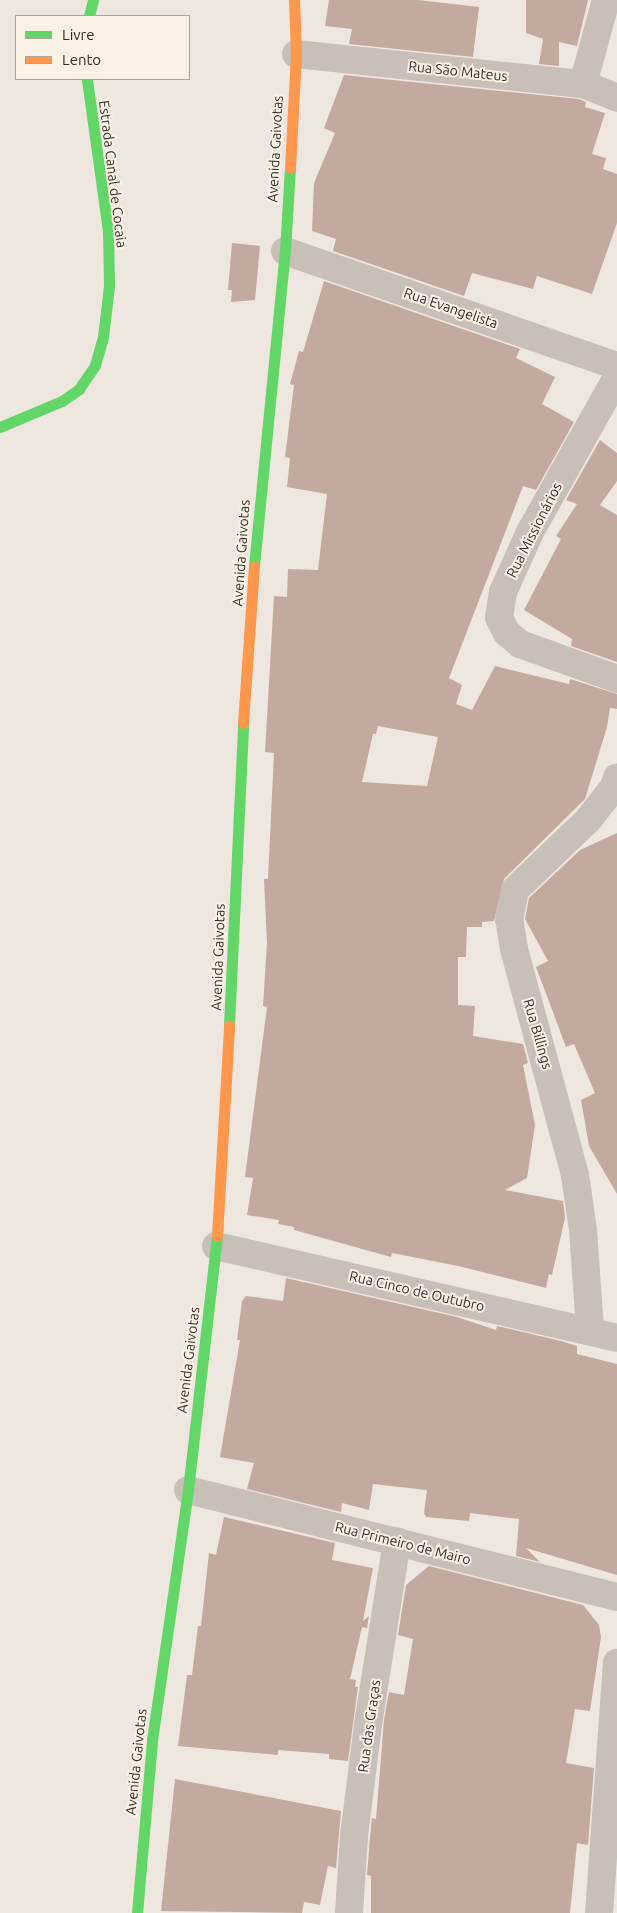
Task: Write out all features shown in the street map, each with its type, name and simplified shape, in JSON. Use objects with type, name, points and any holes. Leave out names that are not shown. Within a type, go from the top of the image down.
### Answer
[{"type":"street","points":[[88,15],[93,0]]},
{"type":"street","name":"Avenida Gaivotas","points":[[137,1913],[152,1740],[188,1490],[216,1246],[227,1088],[240,758],[259,501],[285,251],[296,54],[294,0]]},
{"type":"street","points":[[584,84],[606,0]]},
{"type":"street","name":"Rua São Mateus","points":[[296,54],[584,84],[617,98]]},
{"type":"street","name":"Estrada Canal de Cocaia","points":[[0,427],[62,401],[79,390],[95,364],[103,337],[109,286],[108,230],[87,80]]},
{"type":"street","name":"Rua Evangelista","points":[[285,251],[617,366]]},
{"type":"street","name":"Rua Missionários","points":[[617,377],[530,532],[503,592],[499,618],[507,633],[520,644],[617,679]]},
{"type":"street","name":"Rua Billings","points":[[590,1330],[584,1230],[576,1175],[514,949],[509,919],[515,890],[588,820],[616,785]]},
{"type":"street","name":"Rua Cinco de Outubro","points":[[216,1246],[590,1330],[617,1338]]},
{"type":"street","name":"Rua Primeiro de Mairo","points":[[188,1490],[617,1597]]},
{"type":"street","name":"Rua das Graças","points":[[349,1913],[354,1836],[369,1718],[398,1541]]},
{"type":"street","points":[[599,1913],[617,1663]]},
{"type":"building","points":[[329,0],[418,0],[479,7],[473,57],[349,44],[352,29],[325,26]]},
{"type":"building","points":[[526,0],[588,0],[577,46],[559,42],[559,66],[539,64],[543,39],[526,33]]},
{"type":"building","points":[[344,75],[579,99],[586,102],[585,107],[605,113],[592,154],[606,158],[603,169],[617,174],[617,223],[592,294],[537,276],[533,289],[472,273],[464,296],[333,251],[336,239],[312,231],[314,183],[335,133],[324,128]]},
{"type":"building","points":[[232,243],[260,246],[255,300],[231,302],[232,290],[228,290]]},
{"type":"building","points":[[324,281],[520,349],[516,358],[555,377],[542,404],[574,422],[536,490],[523,486],[449,678],[462,685],[456,704],[472,710],[495,666],[569,684],[570,679],[617,694],[617,709],[610,708],[607,727],[585,799],[504,879],[494,921],[482,922],[482,927],[467,927],[466,957],[458,957],[458,1005],[475,1006],[473,1036],[523,1044],[528,1063],[523,1065],[535,1125],[527,1178],[505,1190],[563,1201],[565,1218],[552,1275],[549,1274],[546,1288],[458,1266],[392,1253],[391,1257],[294,1230],[294,1227],[278,1224],[279,1220],[247,1215],[253,1178],[245,1177],[267,1007],[263,1006],[267,943],[264,879],[268,879],[274,753],[265,752],[274,596],[287,597],[288,569],[318,570],[327,494],[287,487],[290,458],[285,457],[294,385],[290,384],[299,351],[303,352]],"holes":[[[378,726],[438,737],[427,786],[362,782],[373,734],[376,734]]]},
{"type":"building","points":[[600,440],[617,453],[617,481],[600,505],[617,515],[617,662],[571,646],[572,639],[524,610],[561,539],[556,536],[577,504],[566,500]]},
{"type":"building","points":[[617,833],[617,1194],[589,1146],[581,1100],[595,1093],[574,1044],[566,1047],[536,967],[548,961],[525,919],[529,898],[580,850]]},
{"type":"building","points":[[286,1278],[457,1317],[496,1330],[497,1326],[561,1341],[577,1346],[577,1354],[617,1364],[617,1575],[526,1548],[540,1562],[516,1556],[519,1519],[470,1513],[469,1521],[426,1517],[424,1513],[427,1490],[373,1484],[369,1510],[342,1503],[341,1512],[247,1489],[254,1463],[220,1457],[240,1340],[237,1340],[242,1301],[246,1296],[283,1301]]},
{"type":"building","points":[[224,1517],[335,1543],[332,1560],[373,1568],[363,1621],[369,1616],[367,1628],[362,1627],[350,1679],[356,1680],[355,1687],[358,1687],[348,1761],[329,1759],[329,1754],[278,1750],[278,1755],[178,1746],[187,1675],[192,1675],[198,1626],[201,1626],[209,1553],[216,1555]]},
{"type":"building","points":[[429,1566],[583,1605],[599,1625],[601,1637],[590,1711],[575,1709],[566,1763],[594,1768],[588,1845],[577,1843],[570,1913],[371,1913],[371,1876],[367,1875],[372,1818],[376,1819],[384,1720],[389,1692],[404,1695],[413,1639],[398,1635],[406,1585]]},
{"type":"building","points":[[175,1779],[341,1811],[336,1868],[328,1866],[320,1905],[304,1902],[302,1913],[161,1911]]},
{"type":"traffic: fast","points":[[89,15],[93,0]]},
{"type":"traffic: fast","points":[[0,427],[62,401],[79,389],[95,365],[103,337],[109,286],[108,231],[87,80]]},
{"type":"traffic: fast","points":[[254,566],[285,251],[290,168]]},
{"type":"traffic: fast","points":[[229,1025],[243,723]]},
{"type":"traffic: fast","points":[[137,1913],[152,1740],[188,1490],[217,1236]]},
{"type":"traffic: slow","points":[[290,168],[296,54],[294,0]]},
{"type":"traffic: slow","points":[[243,723],[254,566]]},
{"type":"traffic: slow","points":[[217,1236],[229,1025]]}]
